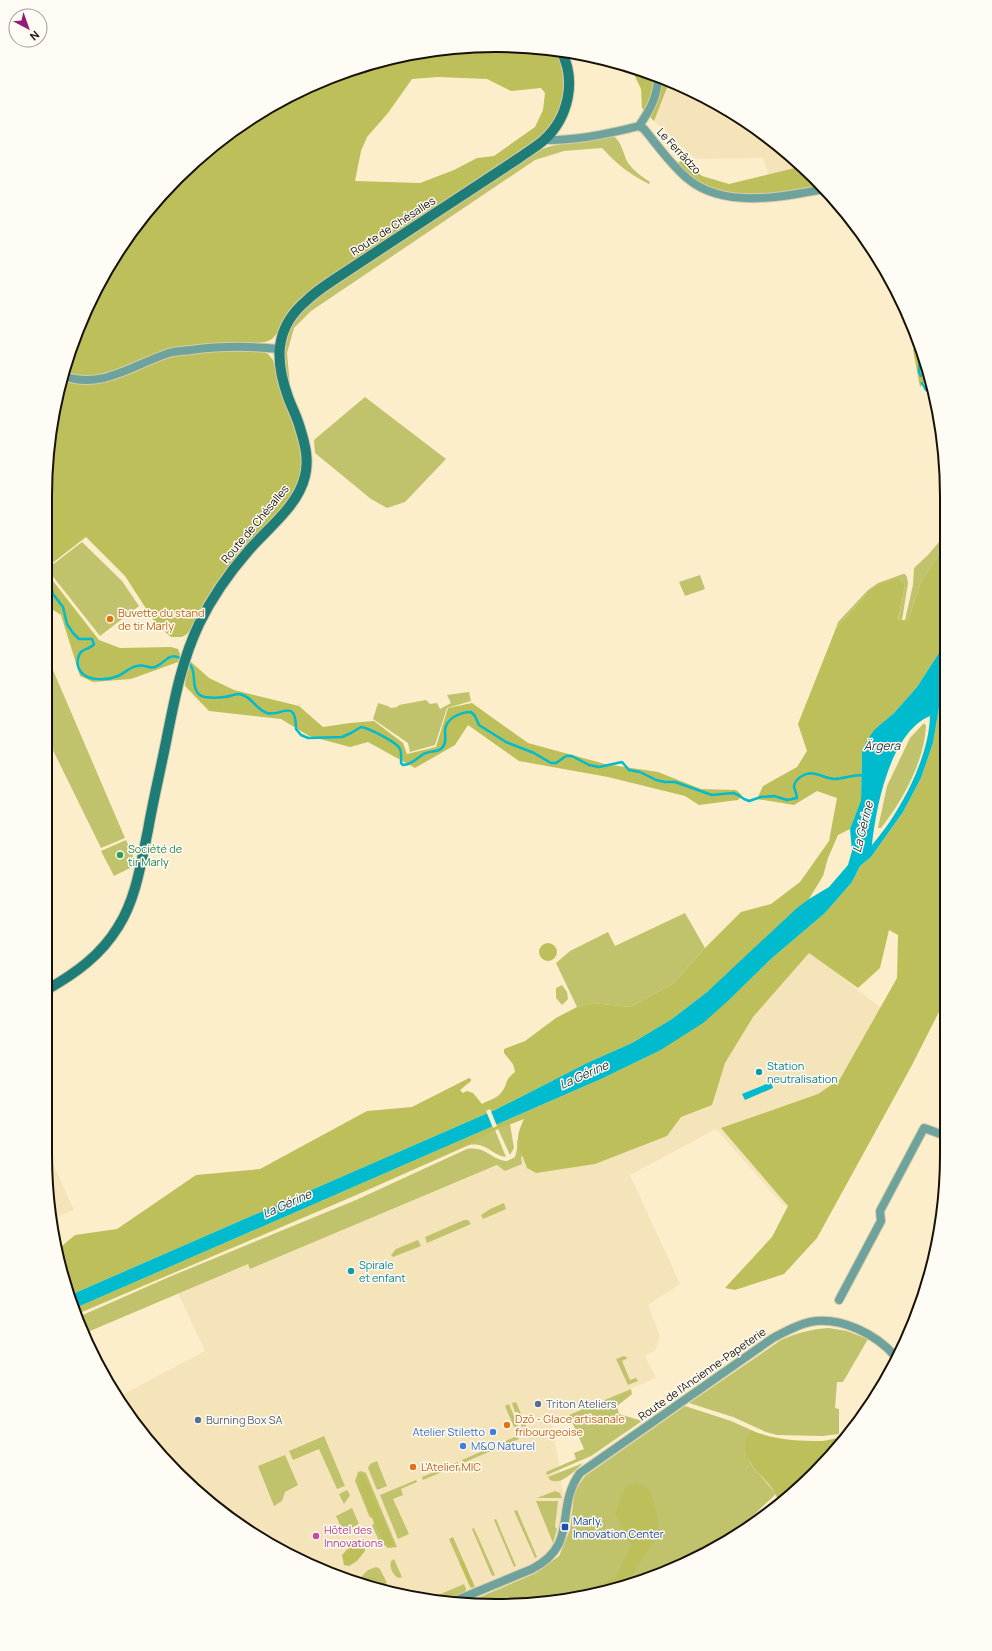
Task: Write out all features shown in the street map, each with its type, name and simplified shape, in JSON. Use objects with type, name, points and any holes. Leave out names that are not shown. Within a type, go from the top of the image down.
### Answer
[{"type":"street","name":"Route de Chésalles","points":[[52,986],[85,965],[101,949],[126,913],[132,897],[145,842],[181,671],[198,625],[213,598],[235,566],[289,506],[300,490],[305,476],[307,459],[306,445],[282,378],[278,358],[284,330],[294,313],[305,301],[332,281],[544,140],[558,123],[567,103],[570,85],[568,70],[563,58]]},
{"type":"street","points":[[544,140],[562,141],[616,132],[639,126],[648,114],[656,95],[657,83]]},
{"type":"street","name":"Le Ferrâdzo","points":[[639,126],[644,129],[688,179],[701,188],[717,194],[755,199],[779,197],[818,190]]},
{"type":"street","points":[[68,377],[89,381],[110,377],[170,353],[205,348],[248,346],[280,349]]},
{"type":"street","points":[[839,1300],[881,1221],[880,1211],[924,1128],[940,1134]]},
{"type":"street","name":"Route de l'Ancienne-Papeterie","points":[[463,1598],[532,1569],[543,1562],[556,1549],[561,1541],[570,1492],[573,1483],[580,1473],[772,1338],[793,1327],[811,1322],[829,1322],[848,1325],[872,1335],[893,1354]]},
{"type":"shaded area","points":[[467,53],[525,53],[559,57],[565,82],[564,98],[558,117],[540,138],[329,277],[303,296],[290,309],[278,332],[272,339],[264,342],[250,343],[251,350],[262,351],[268,354],[273,360],[283,397],[302,446],[301,475],[287,503],[187,634],[182,637],[171,637],[156,624],[125,576],[86,537],[52,563],[53,467],[56,438],[67,381],[86,326],[111,274],[144,226],[162,203],[182,182],[203,162],[226,144],[274,111],[326,86],[353,76],[381,67],[409,61]],"holes":[[[438,77],[487,79],[511,91],[541,88],[545,93],[543,110],[535,127],[494,156],[477,158],[454,170],[420,183],[355,181],[361,151],[367,137],[388,113],[412,79]]]},
{"type":"shaded area","points":[[634,74],[667,87],[654,121],[642,108],[641,89]]},
{"type":"shaded area","points":[[667,87],[718,111],[743,127],[795,168],[769,176],[763,158],[695,159],[654,121]]},
{"type":"shaded area","points":[[682,160],[702,176],[729,184],[795,168],[815,187],[757,196],[719,192],[690,178],[678,163]]},
{"type":"shaded area","points":[[914,348],[925,381],[920,387],[913,350]]},
{"type":"shaded area","points":[[940,553],[940,651],[917,687],[894,713],[875,729],[862,752],[861,800],[850,829],[838,835],[828,858],[823,876],[809,899],[707,992],[672,1019],[632,1043],[587,1063],[497,1109],[74,1293],[67,1270],[62,1246],[75,1235],[117,1229],[196,1175],[260,1169],[367,1111],[412,1107],[469,1078],[471,1081],[460,1090],[463,1093],[467,1091],[473,1093],[482,1104],[499,1095],[505,1087],[508,1079],[515,1072],[513,1064],[504,1053],[504,1049],[525,1041],[556,1018],[577,1007],[592,1003],[630,1007],[674,983],[705,948],[741,912],[771,904],[800,882],[829,841],[837,798],[817,791],[794,805],[757,799],[763,786],[797,767],[807,751],[798,724],[836,628],[864,597],[877,586],[898,578],[905,585],[898,620],[908,620],[921,582]]},
{"type":"shaded area","points":[[52,580],[99,640],[120,648],[171,647],[178,649],[180,654],[178,662],[131,679],[93,682],[80,676],[61,615],[52,609]]},
{"type":"shaded area","points":[[190,661],[209,678],[234,690],[299,706],[323,727],[374,721],[403,743],[407,754],[436,747],[448,708],[472,703],[528,743],[605,764],[658,772],[701,789],[736,790],[742,795],[738,800],[699,805],[685,796],[608,777],[519,761],[468,725],[455,745],[415,768],[368,742],[350,747],[309,736],[281,719],[209,711],[185,686]]},
{"type":"shaded area","points":[[940,702],[940,1010],[911,1067],[817,1238],[784,1274],[735,1290],[725,1288],[772,1237],[788,1206],[721,1128],[818,1094],[840,1079],[897,978],[898,935],[889,930],[880,968],[858,988],[809,953],[753,1017],[725,1063],[712,1105],[681,1117],[667,1136],[595,1164],[536,1173],[527,1168],[518,1144],[519,1133],[524,1119],[498,1129],[469,1145],[354,1196],[81,1312],[79,1306],[601,1079],[659,1051],[730,999],[772,958],[825,913],[852,882],[860,866],[871,857],[903,812],[921,778],[933,743]]},
{"type":"shaded area","points":[[548,943],[554,946],[557,952],[554,958],[548,961],[542,958],[539,952],[542,946]]},
{"type":"shaded area","points":[[809,951],[882,1009],[824,1131],[785,1207],[716,1129],[630,1175],[680,1284],[648,1305],[660,1336],[656,1350],[645,1356],[656,1378],[552,1423],[571,1541],[537,1575],[481,1598],[467,1598],[438,1595],[381,1584],[326,1565],[274,1540],[249,1524],[203,1489],[162,1448],[122,1395],[205,1351],[178,1293],[248,1264],[250,1269],[498,1165],[505,1171],[521,1164],[521,1157],[628,1109]]},
{"type":"shaded area","points":[[52,1162],[74,1210],[57,1217]]},
{"type":"shaded area","points":[[751,1430],[768,1436],[794,1440],[822,1441],[838,1438],[810,1469],[777,1498],[771,1486],[749,1461],[746,1454],[746,1439]]},
{"type":"shaded area","points":[[362,1474],[365,1477],[394,1544],[393,1546],[388,1546],[384,1542],[368,1509],[359,1482],[359,1476]]},
{"type":"shaded area","points":[[635,1482],[650,1489],[658,1519],[656,1537],[630,1578],[595,1587],[616,1577],[631,1545],[615,1513],[625,1488]]},
{"type":"shaded area","points":[[364,1539],[365,1551],[357,1561],[349,1566],[344,1565],[342,1555],[352,1544]]},
{"type":"shaded area","points":[[463,1561],[473,1583],[472,1586],[470,1585],[460,1563]]},
{"type":"shaded area","points":[[366,1577],[374,1577],[378,1581],[377,1583],[365,1579]]},
{"type":"green space","points":[[612,135],[620,144],[628,163],[638,174],[650,182],[649,184],[624,168],[602,148],[564,151],[535,160],[311,311],[294,328],[287,353],[289,386],[283,362],[284,350],[290,328],[306,306],[334,285],[536,151],[551,146]]},
{"type":"green space","points":[[365,397],[446,459],[405,502],[387,508],[371,499],[315,453],[314,440]]},
{"type":"green space","points":[[940,541],[940,553],[921,582],[908,620],[905,620],[913,585],[914,568]]},
{"type":"green space","points":[[82,542],[122,581],[139,606],[100,636],[52,575],[52,565]]},
{"type":"green space","points":[[903,574],[907,577],[908,583],[902,620],[898,621],[905,585],[864,597],[836,628],[838,622],[868,590],[878,583]]},
{"type":"green space","points":[[700,575],[705,589],[685,596],[679,582]]},
{"type":"green space","points":[[52,668],[125,838],[101,848],[52,748]]},
{"type":"green space","points":[[469,692],[471,701],[447,708],[435,745],[410,752],[408,743],[373,719],[378,703],[391,708],[426,700],[430,704],[437,703],[440,709],[451,703],[447,695]]},
{"type":"green space","points":[[924,723],[926,726],[924,740],[917,767],[897,805],[881,828],[878,828],[887,786],[910,738]]},
{"type":"green space","points":[[126,840],[135,860],[130,868],[114,876],[101,851]]},
{"type":"green space","points":[[685,913],[705,948],[674,983],[630,1007],[592,1003],[577,1007],[556,963],[570,951],[608,932],[615,946]]},
{"type":"green space","points":[[562,985],[567,992],[568,999],[562,1005],[556,998],[556,988]]},
{"type":"green space","points":[[510,1124],[514,1148],[510,1155],[498,1129]]},
{"type":"green space","points":[[495,1130],[506,1157],[496,1154],[480,1145],[469,1145]]},
{"type":"green space","points":[[517,1139],[523,1156],[521,1157],[522,1164],[505,1171],[497,1165],[250,1269],[248,1264],[89,1331],[86,1325],[82,1315],[169,1277],[356,1200],[467,1149],[479,1149],[496,1158],[507,1161],[515,1157]]},
{"type":"green space","points":[[504,1203],[506,1209],[483,1219],[481,1215]]},
{"type":"green space","points":[[464,1220],[468,1220],[471,1224],[427,1243],[425,1237]]},
{"type":"green space","points":[[418,1240],[421,1246],[393,1257],[391,1255],[396,1249]]},
{"type":"green space","points":[[829,1328],[847,1331],[868,1339],[843,1382],[837,1382],[835,1408],[839,1409],[839,1434],[823,1436],[777,1435],[766,1432],[733,1417],[689,1403],[781,1340],[816,1329]]},
{"type":"green space","points":[[624,1356],[628,1358],[622,1361],[630,1380],[636,1378],[638,1381],[628,1385],[616,1359]]},
{"type":"green space","points":[[631,1389],[632,1394],[617,1406],[619,1414],[642,1421],[591,1456],[547,1475],[546,1472],[576,1459],[574,1453],[584,1449],[569,1415]]},
{"type":"green space","points":[[516,1402],[527,1428],[523,1430],[521,1425],[523,1423],[518,1412],[515,1412],[512,1403]]},
{"type":"green space","points":[[509,1404],[518,1426],[514,1427],[505,1406]]},
{"type":"green space","points":[[685,1406],[731,1421],[751,1430],[745,1444],[750,1463],[776,1494],[748,1521],[718,1540],[666,1565],[639,1575],[611,1584],[554,1595],[525,1598],[477,1598],[536,1573],[559,1556],[570,1530],[574,1495],[585,1476]]},
{"type":"green space","points":[[324,1436],[345,1486],[337,1489],[319,1449],[293,1460],[289,1451]]},
{"type":"green space","points":[[517,1436],[519,1439],[463,1463],[462,1460]]},
{"type":"green space","points":[[285,1455],[298,1485],[285,1492],[282,1501],[274,1506],[258,1466]]},
{"type":"green space","points":[[377,1461],[387,1486],[377,1490],[368,1468],[370,1464]]},
{"type":"green space","points":[[458,1462],[461,1470],[459,1471],[456,1466],[423,1480],[422,1477]]},
{"type":"green space","points":[[583,1463],[564,1479],[559,1481],[550,1480],[548,1477]]},
{"type":"green space","points":[[361,1471],[366,1473],[397,1547],[388,1548],[379,1541],[372,1525],[374,1524],[372,1517],[370,1518],[355,1481],[358,1472]]},
{"type":"green space","points":[[416,1480],[417,1482],[401,1489],[403,1495],[393,1499],[409,1534],[398,1539],[380,1495]]},
{"type":"green space","points":[[347,1490],[350,1495],[344,1504],[339,1494]]},
{"type":"green space","points":[[555,1491],[560,1493],[562,1498],[537,1498]]},
{"type":"green space","points":[[536,1501],[558,1501],[555,1527],[557,1529],[553,1543]]},
{"type":"green space","points":[[352,1508],[359,1524],[343,1532],[336,1516]]},
{"type":"green space","points":[[517,1510],[537,1557],[535,1558],[514,1511]]},
{"type":"green space","points":[[496,1519],[516,1566],[514,1567],[494,1520]]},
{"type":"green space","points":[[474,1528],[495,1575],[492,1576],[472,1529]]},
{"type":"green space","points":[[453,1537],[475,1587],[470,1587],[449,1539]]},
{"type":"green space","points":[[394,1559],[402,1577],[397,1577],[392,1571],[391,1561]]},
{"type":"green space","points":[[376,1567],[380,1569],[387,1583],[384,1585],[361,1577],[368,1570]]},
{"type":"green space","points":[[464,1584],[466,1589],[465,1592],[453,1597],[438,1595]]},
{"type":"water","name":"Ärgera","points":[[940,651],[940,702],[933,743],[921,778],[903,812],[871,857],[860,866],[852,882],[825,913],[772,958],[703,1023],[659,1051],[601,1079],[79,1306],[74,1293],[497,1109],[587,1063],[632,1043],[672,1019],[707,992],[797,908],[829,887],[848,865],[852,851],[850,829],[861,800],[862,752],[867,740],[875,729],[894,713],[917,687]],"holes":[[[930,716],[924,750],[911,785],[902,802],[872,845],[877,811],[895,754],[905,738],[916,725]]]},
{"type":"water","points":[[771,1082],[773,1088],[745,1100],[742,1094]]},
{"type":"pier","points":[[490,1109],[497,1126],[493,1128],[486,1111]]},
{"type":"waterway","points":[[919,364],[919,372],[921,376]]},
{"type":"waterway","points":[[922,383],[927,391]]},
{"type":"waterway","points":[[52,590],[53,594],[63,607],[67,624],[73,633],[79,639],[92,639],[94,644],[81,652],[78,657],[78,666],[80,671],[89,678],[113,678],[134,667],[155,667],[167,658],[173,656],[182,659]]},
{"type":"waterway","points":[[187,662],[193,670],[196,691],[200,695],[214,698],[239,694],[247,697],[259,709],[267,713],[272,714],[287,710],[291,711],[295,719],[296,729],[301,735],[308,738],[342,737],[361,727],[365,728],[383,736],[398,746],[401,752],[401,763],[403,765],[411,763],[427,752],[440,750],[444,746],[445,730],[448,722],[455,716],[471,712],[475,716],[479,725],[506,742],[534,753],[551,763],[556,763],[566,756],[572,756],[589,765],[599,767],[622,762],[629,770],[640,772],[656,780],[675,782],[712,795],[733,793],[749,801],[761,797],[774,796],[787,800],[797,798],[794,785],[799,778],[806,774],[810,773],[834,779],[857,775],[865,776]]},
{"type":"place","name":"Buvette du stand de tir Marly","points":[[110,619]]},
{"type":"place","name":"Société de tir Marly","points":[[120,855]]},
{"type":"place","name":"Station neutralisation","points":[[759,1072]]},
{"type":"place","name":"Spirale et enfant","points":[[351,1271]]},
{"type":"place","name":"Triton Ateliers","points":[[538,1404]]},
{"type":"place","name":"Burning Box SA","points":[[198,1420]]},
{"type":"place","name":"Dzô - Glace artisanale fribourgeoise","points":[[507,1425]]},
{"type":"place","name":"Atelier Stiletto","points":[[493,1432]]},
{"type":"place","name":"M&O Naturel","points":[[463,1446]]},
{"type":"place","name":"L'Atelier MIC","points":[[413,1467]]},
{"type":"place","name":"Marly, Innovation Center","points":[[565,1527]]},
{"type":"place","name":"Hôtel des Innovations","points":[[316,1536]]},
{"type":"water label","name":"La Gérine","points":[[863,827]]},
{"type":"water label","name":"La Gérine","points":[[584,1075]]},
{"type":"water label","name":"La Gérine","points":[[287,1204]]}]
